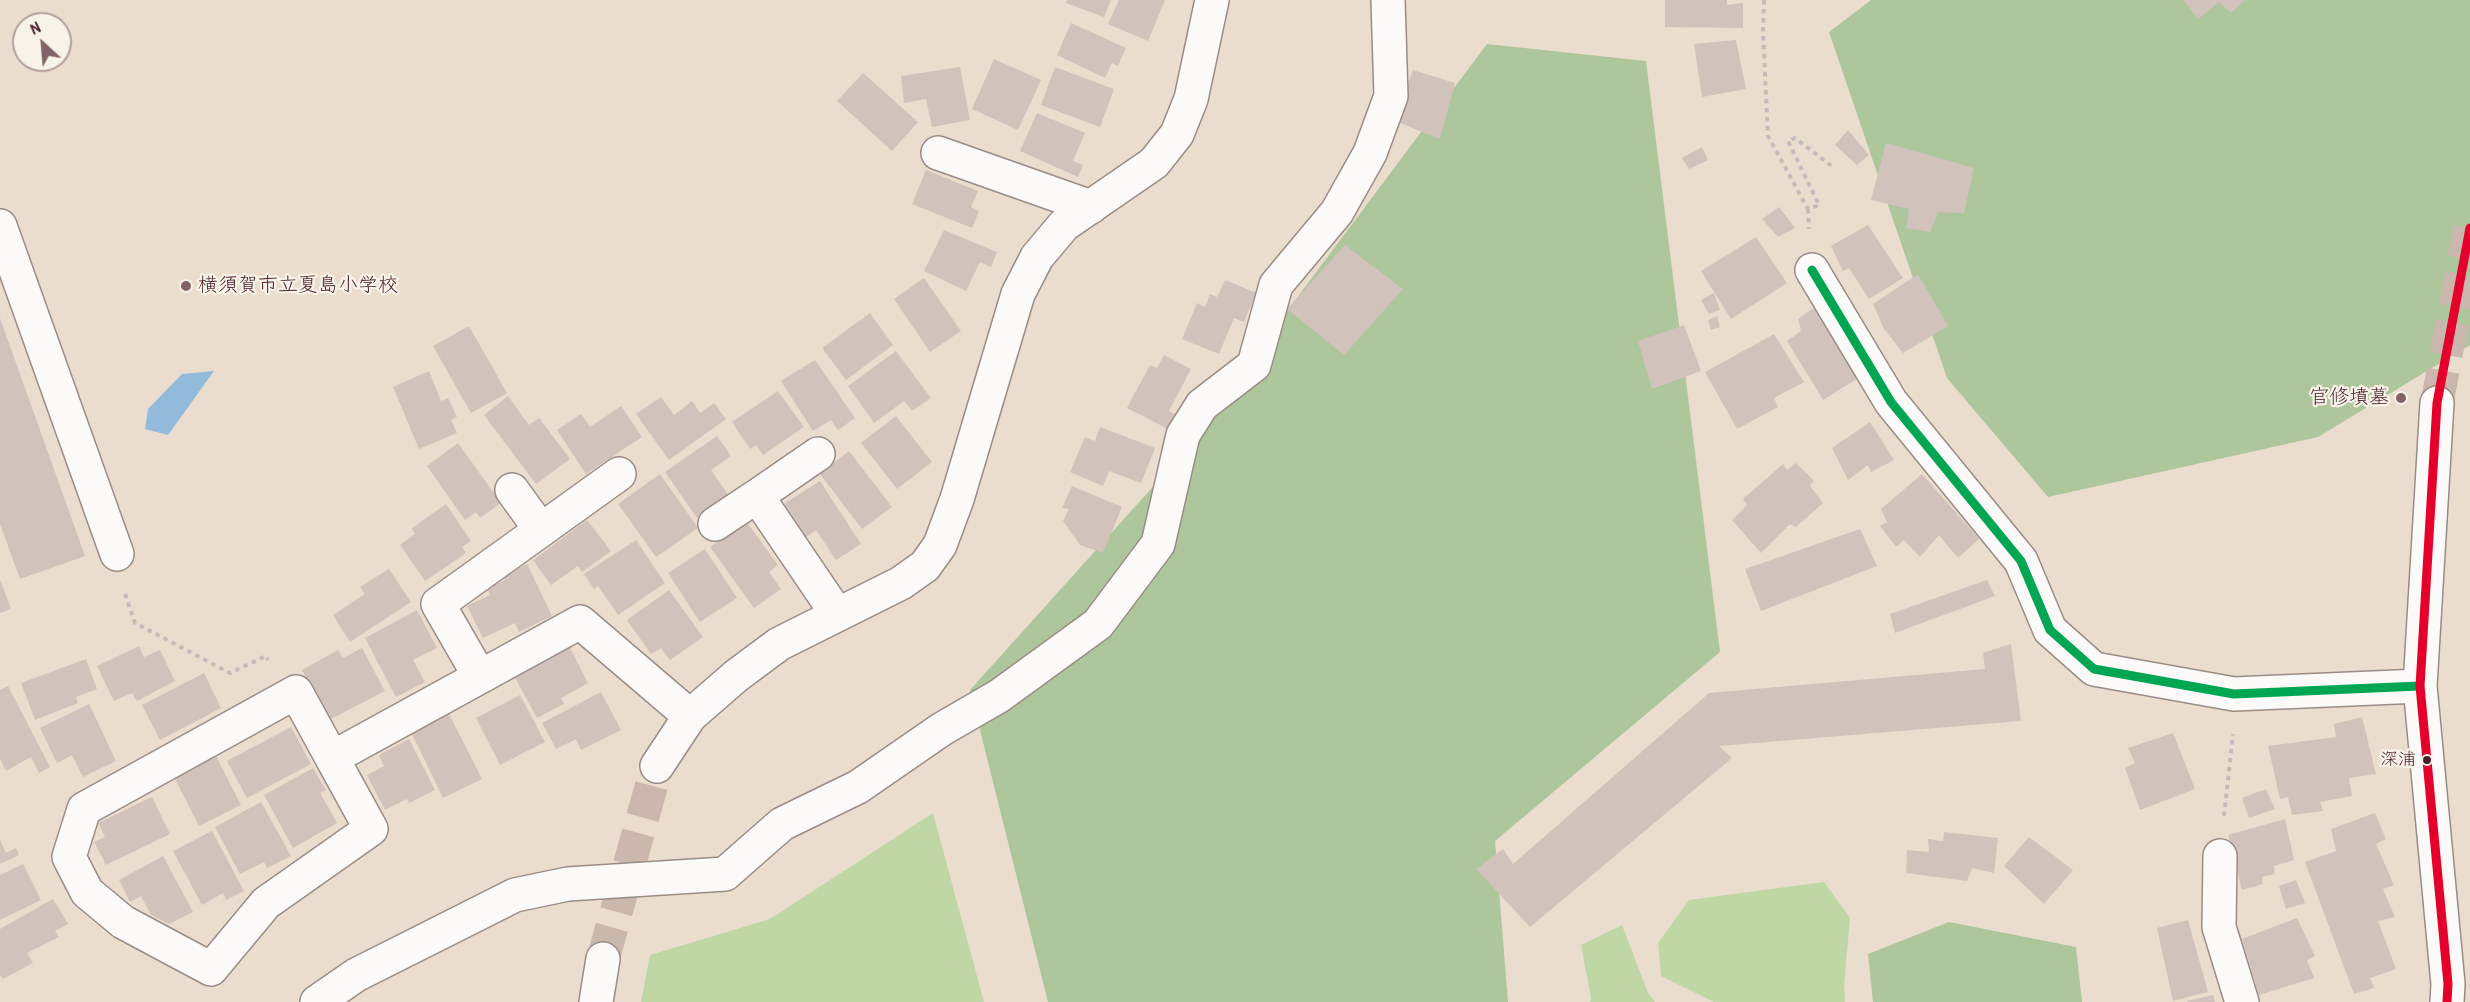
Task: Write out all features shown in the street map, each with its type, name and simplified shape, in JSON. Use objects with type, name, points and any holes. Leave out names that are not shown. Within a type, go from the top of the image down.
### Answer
[{"type":"street","points":[[657,766],[690,716],[736,676],[779,644],[901,584],[925,566],[940,545],[957,499],[1018,294],[1037,257],[1064,225],[1154,163],[1178,134],[1191,99],[1212,0]]},
{"type":"street","points":[[317,1002],[356,975],[515,895],[568,884],[725,874],[782,824],[858,787],[942,729],[999,696],[1098,624],[1158,544],[1183,435],[1202,405],[1254,365],[1276,285],[1337,212],[1370,153],[1391,96],[1388,0]]},
{"type":"street","points":[[938,153],[1091,207]]},
{"type":"street","points":[[0,226],[117,554]]},
{"type":"street","points":[[1812,270],[1891,402],[2021,561],[2050,630],[2094,669],[2234,694],[2420,686]]},
{"type":"street","points":[[2437,403],[2420,686],[2448,984],[2447,1002]]},
{"type":"street","points":[[715,524],[818,454]]},
{"type":"street","points":[[480,677],[438,604],[620,474]]},
{"type":"street","points":[[512,490],[541,530]]},
{"type":"street","points":[[757,496],[837,614]]},
{"type":"street","points":[[332,758],[580,622],[690,716]]},
{"type":"street","points":[[296,692],[332,758],[370,829],[266,903],[211,969],[123,922],[87,891],[69,857],[84,809],[296,692]]},
{"type":"street","points":[[2220,856],[2219,927],[2242,1002]]},
{"type":"street","points":[[596,1002],[603,959]]},
{"type":"path","points":[[1764,0],[1763,31],[1768,136],[1808,209],[1819,205],[1788,141],[1795,138],[1833,167]]},
{"type":"path","points":[[117,554],[114,565],[135,623],[230,673],[266,656],[288,697]]},
{"type":"path","points":[[2220,856],[2232,755],[2234,694]]},
{"type":"green space","points":[[1871,0],[2470,0],[2470,345],[2318,437],[2048,497],[1947,378],[1829,32]]},
{"type":"green space","points":[[1487,44],[1646,61],[1720,652],[1495,841],[1508,1002],[1048,1002],[970,690],[1168,470]]},
{"type":"green space","points":[[933,813],[984,1002],[641,1002],[650,955],[770,919]]},
{"type":"green space","points":[[1824,882],[1850,918],[1844,986],[1845,1002],[1714,1002],[1661,976],[1658,943],[1689,900]]},
{"type":"green space","points":[[1949,922],[2076,947],[2082,1002],[1873,1002],[1868,954]]},
{"type":"green space","points":[[1622,925],[1648,993],[1655,1002],[1590,1002],[1581,945]]},
{"type":"water","points":[[214,371],[168,435],[145,429],[148,409],[182,374]]},
{"type":"building","points":[[1067,0],[1111,0],[1104,17],[1066,3]]},
{"type":"building","points":[[1119,0],[1165,0],[1148,41],[1108,24]]},
{"type":"building","points":[[1665,0],[1727,0],[1727,5],[1743,3],[1743,28],[1665,27]]},
{"type":"building","points":[[2183,0],[2245,0],[2231,13],[2219,2],[2198,19]]},
{"type":"building","points":[[1071,23],[1126,48],[1118,66],[1112,63],[1105,78],[1057,55]]},
{"type":"building","points":[[1736,40],[1746,89],[1702,97],[1694,44]]},
{"type":"building","points":[[994,59],[1041,80],[1018,130],[972,109]]},
{"type":"building","points":[[960,67],[970,120],[932,127],[926,99],[904,103],[901,76]]},
{"type":"building","points":[[1055,67],[1114,89],[1100,127],[1041,105]]},
{"type":"building","points":[[1413,70],[1455,83],[1440,139],[1395,121]]},
{"type":"building","points":[[863,73],[918,122],[892,151],[837,101]]},
{"type":"building","points":[[1037,113],[1085,133],[1073,161],[1083,165],[1078,177],[1020,151]]},
{"type":"building","points":[[1848,130],[1869,155],[1857,165],[1835,145]]},
{"type":"building","points":[[1886,143],[1974,168],[1964,213],[1938,212],[1930,232],[1906,228],[1909,209],[1871,200]]},
{"type":"building","points":[[1702,147],[1708,160],[1689,169],[1682,158]]},
{"type":"building","points":[[926,170],[978,191],[971,207],[979,211],[972,228],[912,204]]},
{"type":"building","points":[[1779,207],[1795,228],[1778,237],[1762,219]]},
{"type":"building","points":[[1868,225],[1903,278],[1869,299],[1849,268],[1843,271],[1831,246]]},
{"type":"building","points":[[944,230],[997,252],[991,267],[980,262],[966,291],[924,271]]},
{"type":"building","points":[[1756,237],[1787,283],[1731,319],[1701,271]]},
{"type":"building","points":[[1345,245],[1403,289],[1344,355],[1287,309]]},
{"type":"building","points":[[1918,274],[1948,326],[1903,353],[1884,329],[1873,304]]},
{"type":"building","points":[[924,278],[961,331],[930,352],[894,299]]},
{"type":"building","points":[[1225,280],[1256,293],[1244,322],[1234,318],[1219,354],[1182,339],[1197,303],[1205,307],[1210,294],[1217,297]]},
{"type":"building","points":[[1714,293],[1720,310],[1709,314],[1701,300]]},
{"type":"building","points":[[1817,306],[1858,378],[1823,400],[1787,341],[1801,331],[1798,319]]},
{"type":"building","points":[[870,313],[893,345],[846,380],[822,348]]},
{"type":"building","points":[[1717,316],[1720,327],[1711,330],[1708,320]]},
{"type":"building","points":[[0,318],[85,556],[20,579],[0,524]]},
{"type":"building","points":[[1684,325],[1701,371],[1652,389],[1638,341]]},
{"type":"building","points":[[469,326],[507,393],[471,413],[433,346]]},
{"type":"building","points":[[1774,334],[1804,382],[1774,398],[1778,407],[1737,429],[1705,372]]},
{"type":"building","points":[[896,351],[931,398],[912,411],[904,401],[874,423],[848,386]]},
{"type":"building","points":[[1164,355],[1191,369],[1169,411],[1177,415],[1170,430],[1127,408],[1150,365],[1157,368]]},
{"type":"building","points":[[815,360],[855,418],[838,430],[831,420],[813,431],[781,381]]},
{"type":"building","points":[[429,371],[441,401],[448,398],[457,417],[451,420],[457,433],[419,449],[393,387]]},
{"type":"building","points":[[778,391],[804,427],[763,455],[756,445],[750,449],[732,422]]},
{"type":"building","points":[[508,396],[529,425],[539,418],[570,459],[536,484],[484,415]]},
{"type":"building","points":[[661,397],[674,415],[692,401],[700,413],[714,403],[726,419],[669,460],[636,414]]},
{"type":"building","points":[[621,406],[642,437],[586,474],[557,430],[581,414],[590,427]]},
{"type":"building","points":[[896,416],[932,462],[897,489],[861,443]]},
{"type":"building","points":[[1870,422],[1894,460],[1871,472],[1868,465],[1848,480],[1832,448]]},
{"type":"building","points":[[1100,427],[1155,448],[1141,483],[1109,471],[1103,486],[1070,472],[1085,437],[1095,441]]},
{"type":"building","points":[[717,436],[731,456],[711,470],[729,496],[697,518],[665,472]]},
{"type":"building","points":[[458,443],[501,503],[480,518],[476,512],[465,520],[427,466]]},
{"type":"building","points":[[849,451],[892,507],[862,529],[820,474]]},
{"type":"building","points":[[1796,463],[1814,481],[1810,486],[1823,503],[1796,527],[1790,524],[1761,553],[1732,520],[1747,505],[1743,499],[1783,464],[1787,470]]},
{"type":"building","points":[[660,474],[698,528],[656,557],[618,504]]},
{"type":"building","points":[[1922,474],[1979,539],[1958,558],[1939,535],[1920,557],[1904,540],[1896,547],[1880,526],[1887,522],[1881,509]]},
{"type":"building","points":[[820,481],[861,544],[836,560],[816,530],[806,537],[784,504]]},
{"type":"building","points":[[1072,486],[1122,507],[1103,553],[1080,545],[1063,521],[1069,509],[1062,508]]},
{"type":"building","points":[[446,504],[471,541],[462,547],[466,553],[425,581],[400,545],[415,534],[412,528]]},
{"type":"building","points":[[587,520],[611,551],[582,572],[578,566],[551,585],[533,560]]},
{"type":"building","points":[[746,521],[778,565],[769,572],[781,589],[754,608],[710,547]]},
{"type":"building","points":[[1860,529],[1877,566],[1761,611],[1745,569]]},
{"type":"building","points":[[636,540],[665,583],[618,615],[598,586],[594,589],[584,574]]},
{"type":"building","points":[[705,549],[737,598],[700,622],[668,573]]},
{"type":"building","points":[[527,564],[552,616],[519,632],[515,623],[483,638],[467,606],[490,595],[487,588],[505,580],[503,576]]},
{"type":"building","points":[[389,569],[411,602],[350,642],[333,615],[365,594],[360,587]]},
{"type":"building","points":[[0,579],[11,609],[0,613]]},
{"type":"building","points":[[1987,580],[1995,596],[1895,633],[1890,614]]},
{"type":"building","points":[[669,590],[703,637],[670,660],[661,648],[651,654],[627,620]]},
{"type":"building","points":[[417,610],[437,648],[413,660],[425,682],[396,697],[365,638]]},
{"type":"building","points":[[2011,644],[2021,721],[1719,746],[1732,758],[1530,927],[1476,869],[1503,849],[1513,864],[1709,693],[1985,669],[1983,653]]},
{"type":"building","points":[[139,646],[144,657],[160,650],[175,681],[137,701],[132,693],[114,701],[97,666]]},
{"type":"building","points":[[569,646],[588,683],[561,698],[564,704],[537,718],[514,676]]},
{"type":"building","points":[[362,648],[385,691],[329,720],[302,670],[338,650],[343,658]]},
{"type":"building","points":[[86,659],[97,689],[76,697],[78,703],[35,720],[21,683]]},
{"type":"building","points":[[204,673],[221,708],[160,740],[142,705]]},
{"type":"building","points":[[8,686],[50,767],[39,773],[31,757],[6,771],[0,759],[0,690]]},
{"type":"building","points":[[601,692],[621,730],[581,750],[576,739],[556,749],[542,723]]},
{"type":"building","points":[[520,695],[545,742],[500,765],[476,718]]},
{"type":"building","points":[[89,704],[116,761],[83,777],[72,755],[57,763],[40,728]]},
{"type":"building","points":[[449,714],[482,779],[443,798],[411,732]]},
{"type":"building","points":[[2362,717],[2376,774],[2349,778],[2352,796],[2320,802],[2323,811],[2292,815],[2288,797],[2280,799],[2268,746],[2336,737],[2334,724]]},
{"type":"building","points":[[291,727],[311,764],[247,798],[227,761]]},
{"type":"building","points":[[2173,733],[2195,789],[2140,810],[2125,768],[2135,763],[2128,748]]},
{"type":"building","points":[[409,739],[435,790],[409,803],[407,799],[385,810],[367,775],[384,766],[379,755]]},
{"type":"building","points":[[216,756],[241,805],[199,826],[174,777]]},
{"type":"building","points":[[313,768],[326,790],[320,793],[337,823],[293,848],[264,795]]},
{"type":"building","points":[[2266,789],[2275,809],[2249,818],[2242,798]]},
{"type":"building","points":[[152,797],[170,834],[106,865],[94,842],[105,837],[98,823]]},
{"type":"building","points":[[261,802],[291,856],[267,868],[264,862],[240,874],[215,827]]},
{"type":"building","points":[[2375,813],[2386,839],[2376,844],[2394,885],[2383,889],[2395,917],[2378,921],[2396,969],[2370,978],[2374,988],[2354,994],[2305,862],[2336,851],[2331,829]]},
{"type":"building","points":[[2285,819],[2294,860],[2274,866],[2275,874],[2262,877],[2263,884],[2242,890],[2228,835]]},
{"type":"building","points":[[212,831],[244,891],[226,900],[223,893],[202,905],[173,851]]},
{"type":"building","points":[[1944,832],[1998,838],[1994,873],[1972,868],[1967,881],[1906,873],[1907,850],[1929,852],[1928,839],[1943,841]]},
{"type":"building","points":[[2029,837],[2073,870],[2044,904],[2004,866]]},
{"type":"building","points":[[0,840],[6,853],[16,848],[19,855],[0,864]]},
{"type":"building","points":[[163,856],[193,912],[169,924],[151,915],[141,896],[130,902],[119,880]]},
{"type":"building","points":[[23,864],[41,900],[0,920],[0,875]]},
{"type":"building","points":[[2296,880],[2305,903],[2286,909],[2279,886]]},
{"type":"building","points":[[53,899],[68,924],[55,931],[59,937],[27,953],[33,963],[3,979],[0,975],[0,929]]},
{"type":"building","points":[[2297,918],[2315,956],[2307,960],[2314,978],[2259,995],[2242,939]]},
{"type":"building","points":[[2188,920],[2208,992],[2173,1001],[2157,928]]},
{"type":"building","points":[[2213,995],[2215,1002],[2187,1002],[2187,1001]]},
{"type":"tunnel","points":[[2437,403],[2470,228]]},
{"type":"tunnel","points":[[603,959],[657,766]]},
{"type":"transit line","points":[[2447,1002],[2448,984],[2420,686],[2437,403],[2470,228]]},
{"type":"transit line","points":[[1812,270],[1891,402],[2021,561],[2050,630],[2094,669],[2234,694],[2420,686]]},
{"type":"place","name":"横須賀市立夏島小学校","points":[[186,286]]},
{"type":"place","name":"官修墳墓","points":[[2401,398]]},
{"type":"place","name":"深浦","points":[[2427,760]]}]
